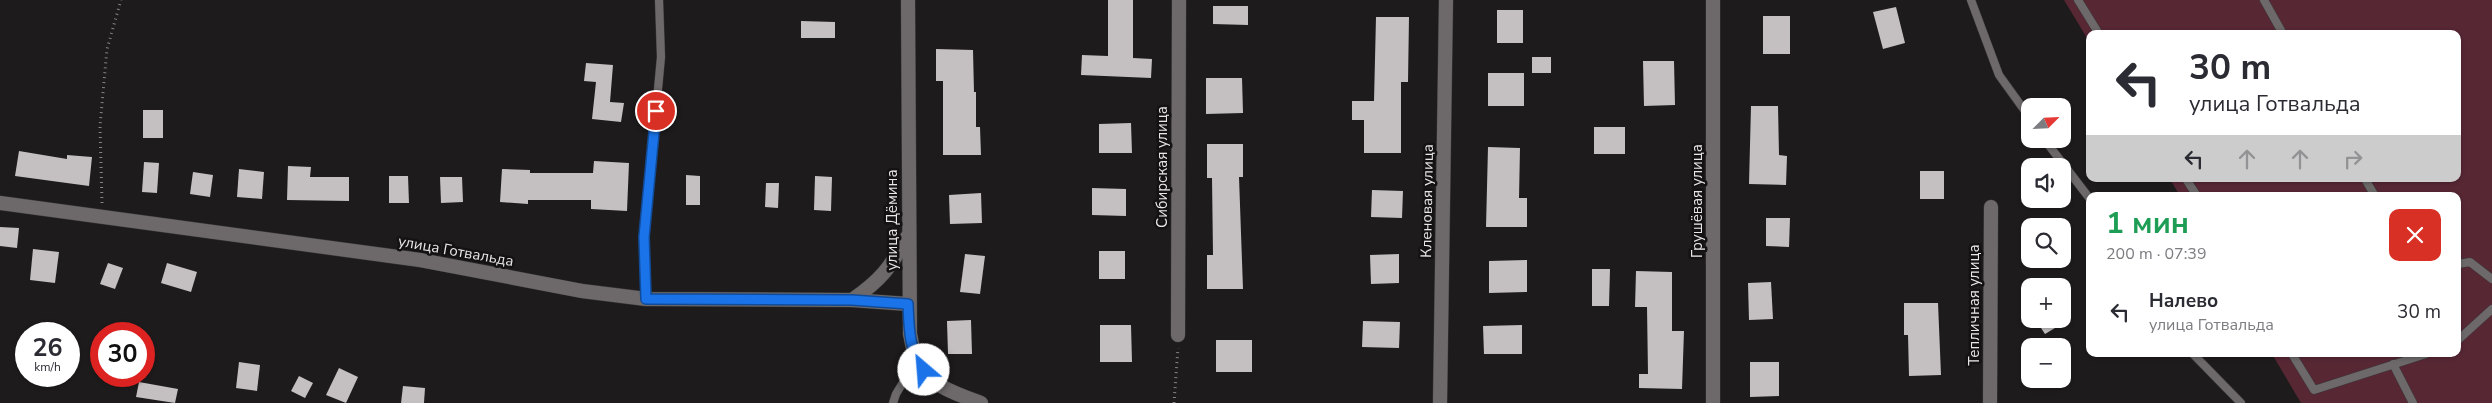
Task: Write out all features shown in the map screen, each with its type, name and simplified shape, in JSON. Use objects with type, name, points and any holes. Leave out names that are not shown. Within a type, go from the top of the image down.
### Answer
[{"type":"street","name":"улица Дёмина","points":[[908,0],[908,304],[910,334],[916,361],[932,380],[950,392],[981,403]]},
{"type":"street","name":"Сибирская улица","points":[[1178,334],[1179,0]]},
{"type":"street","name":"Кленовая улица","points":[[1440,403],[1446,0]]},
{"type":"street","name":"Грушёвая улица","points":[[1713,0],[1713,403]]},
{"type":"street","name":"улица Готвальда","points":[[0,203],[420,260],[582,292],[646,299],[852,300],[908,304]]},
{"type":"street","name":"Тепличная улица","points":[[1990,403],[1991,207]]},
{"type":"street","points":[[852,300],[874,284],[891,266],[908,234]]},
{"type":"lane","points":[[646,299],[644,237],[661,56],[659,0]]},
{"type":"lane","points":[[1971,0],[2000,75],[2021,105]]},
{"type":"lane","points":[[2078,0],[2097,30]]},
{"type":"lane","points":[[2264,0],[2281,30]]},
{"type":"lane","points":[[2051,148],[2086,194]]},
{"type":"lane","points":[[2461,264],[2470,262],[2492,279]]},
{"type":"lane","points":[[2461,337],[2492,310]]},
{"type":"lane","points":[[2196,357],[2241,403]]},
{"type":"lane","points":[[2294,357],[2314,390],[2416,357]]},
{"type":"lane","points":[[893,403],[896,394],[916,361]]},
{"type":"lane","points":[[2393,364],[2413,403]]},
{"type":"path","points":[[105,218],[100,190],[100,126],[107,49],[121,0]]},
{"type":"path","points":[[1174,403],[1178,334]]},
{"type":"shaded area","points":[[2064,0],[2492,0],[2492,403],[2301,403],[2274,357],[2461,357],[2461,192],[2178,192],[2172,182],[2461,182],[2461,30],[2086,30],[2086,36]]},
{"type":"building","points":[[1108,0],[1133,0],[1133,58],[1152,59],[1151,78],[1081,75],[1082,55],[1108,56]]},
{"type":"building","points":[[1213,6],[1248,6],[1248,25],[1213,24]]},
{"type":"building","points":[[1896,7],[1905,43],[1883,49],[1873,12]]},
{"type":"building","points":[[1497,10],[1523,10],[1523,43],[1497,43]]},
{"type":"building","points":[[1763,16],[1790,16],[1790,54],[1763,54]]},
{"type":"building","points":[[1376,17],[1409,17],[1408,82],[1401,82],[1401,153],[1364,153],[1364,120],[1352,120],[1352,101],[1374,101]]},
{"type":"building","points":[[801,21],[835,22],[835,38],[801,38]]},
{"type":"building","points":[[936,49],[973,50],[976,127],[980,127],[981,155],[943,155],[943,81],[936,81]]},
{"type":"building","points":[[1532,57],[1551,57],[1551,73],[1532,73]]},
{"type":"building","points":[[1643,61],[1674,61],[1675,105],[1644,106]]},
{"type":"building","points":[[586,63],[613,65],[610,102],[624,103],[621,122],[592,119],[596,82],[584,81]]},
{"type":"building","points":[[1488,73],[1524,73],[1524,106],[1488,106]]},
{"type":"building","points":[[1206,78],[1242,78],[1243,113],[1206,114]]},
{"type":"building","points":[[1751,106],[1778,106],[1779,155],[1787,156],[1786,185],[1749,184]]},
{"type":"building","points":[[143,110],[163,110],[163,138],[143,138]]},
{"type":"building","points":[[1131,123],[1132,153],[1099,153],[1099,124]]},
{"type":"building","points":[[1594,127],[1625,127],[1625,154],[1594,154]]},
{"type":"building","points":[[1207,144],[1243,144],[1243,177],[1239,177],[1243,289],[1207,289],[1207,255],[1213,255],[1212,178],[1207,178]]},
{"type":"building","points":[[1488,147],[1520,148],[1519,198],[1527,198],[1527,227],[1486,227]]},
{"type":"building","points":[[19,151],[67,159],[67,155],[92,157],[89,186],[15,176]]},
{"type":"building","points":[[594,161],[629,163],[627,211],[591,209],[591,200],[528,200],[528,204],[500,202],[502,169],[530,170],[530,173],[593,173]]},
{"type":"building","points":[[144,162],[159,163],[157,193],[142,192]]},
{"type":"building","points":[[288,166],[311,167],[310,177],[349,177],[349,201],[287,200]]},
{"type":"building","points":[[239,169],[264,172],[262,199],[237,197]]},
{"type":"building","points":[[1920,171],[1944,171],[1944,199],[1920,199]]},
{"type":"building","points":[[193,172],[213,175],[210,197],[190,194]]},
{"type":"building","points":[[686,175],[700,176],[700,205],[686,205]]},
{"type":"building","points":[[389,176],[408,176],[409,203],[389,203]]},
{"type":"building","points":[[815,176],[832,177],[831,211],[814,210]]},
{"type":"building","points":[[440,177],[462,177],[463,202],[441,203]]},
{"type":"building","points":[[766,183],[779,183],[778,208],[765,207]]},
{"type":"building","points":[[1092,188],[1126,189],[1126,216],[1092,215]]},
{"type":"building","points":[[1372,190],[1403,191],[1402,218],[1371,217]]},
{"type":"building","points":[[981,193],[982,223],[950,224],[949,195]]},
{"type":"building","points":[[1766,218],[1790,218],[1789,247],[1766,246]]},
{"type":"building","points":[[0,227],[19,228],[17,248],[0,246]]},
{"type":"building","points":[[33,249],[59,252],[55,283],[30,280]]},
{"type":"building","points":[[1099,251],[1125,251],[1125,279],[1099,279]]},
{"type":"building","points":[[965,254],[985,256],[980,294],[960,292]]},
{"type":"building","points":[[1399,254],[1399,283],[1371,284],[1370,255]]},
{"type":"building","points":[[1527,260],[1527,292],[1489,293],[1489,261]]},
{"type":"building","points":[[108,263],[123,268],[115,289],[100,284]]},
{"type":"building","points":[[167,263],[197,272],[191,292],[161,283]]},
{"type":"building","points":[[1592,269],[1610,269],[1609,306],[1592,306]]},
{"type":"building","points":[[1636,271],[1672,272],[1672,331],[1684,331],[1682,389],[1639,388],[1639,374],[1648,374],[1647,307],[1635,307]]},
{"type":"building","points":[[1771,282],[1773,319],[1749,320],[1748,283]]},
{"type":"building","points":[[1904,303],[1938,303],[1941,375],[1909,376],[1908,335],[1904,335]]},
{"type":"building","points":[[971,320],[972,354],[948,354],[947,321]]},
{"type":"building","points":[[1363,321],[1400,322],[1399,348],[1362,347]]},
{"type":"building","points":[[1100,325],[1131,325],[1132,362],[1100,362]]},
{"type":"building","points":[[1522,325],[1522,354],[1484,354],[1483,326]]},
{"type":"building","points":[[2041,328],[2055,328],[2045,334]]},
{"type":"building","points":[[1216,340],[1252,340],[1252,372],[1216,372]]},
{"type":"building","points":[[239,362],[260,365],[257,391],[236,388]]},
{"type":"building","points":[[1750,362],[1779,362],[1779,396],[1750,397]]},
{"type":"building","points":[[339,368],[358,377],[346,403],[326,395]]},
{"type":"building","points":[[299,376],[313,383],[305,398],[291,391]]},
{"type":"building","points":[[155,385],[178,389],[175,403],[136,397],[138,387],[155,387]]},
{"type":"building","points":[[403,386],[425,388],[424,403],[401,403]]},
{"type":"route","points":[[656,111],[644,237],[646,299],[852,300],[908,304],[910,334],[916,361],[924,370]]}]
